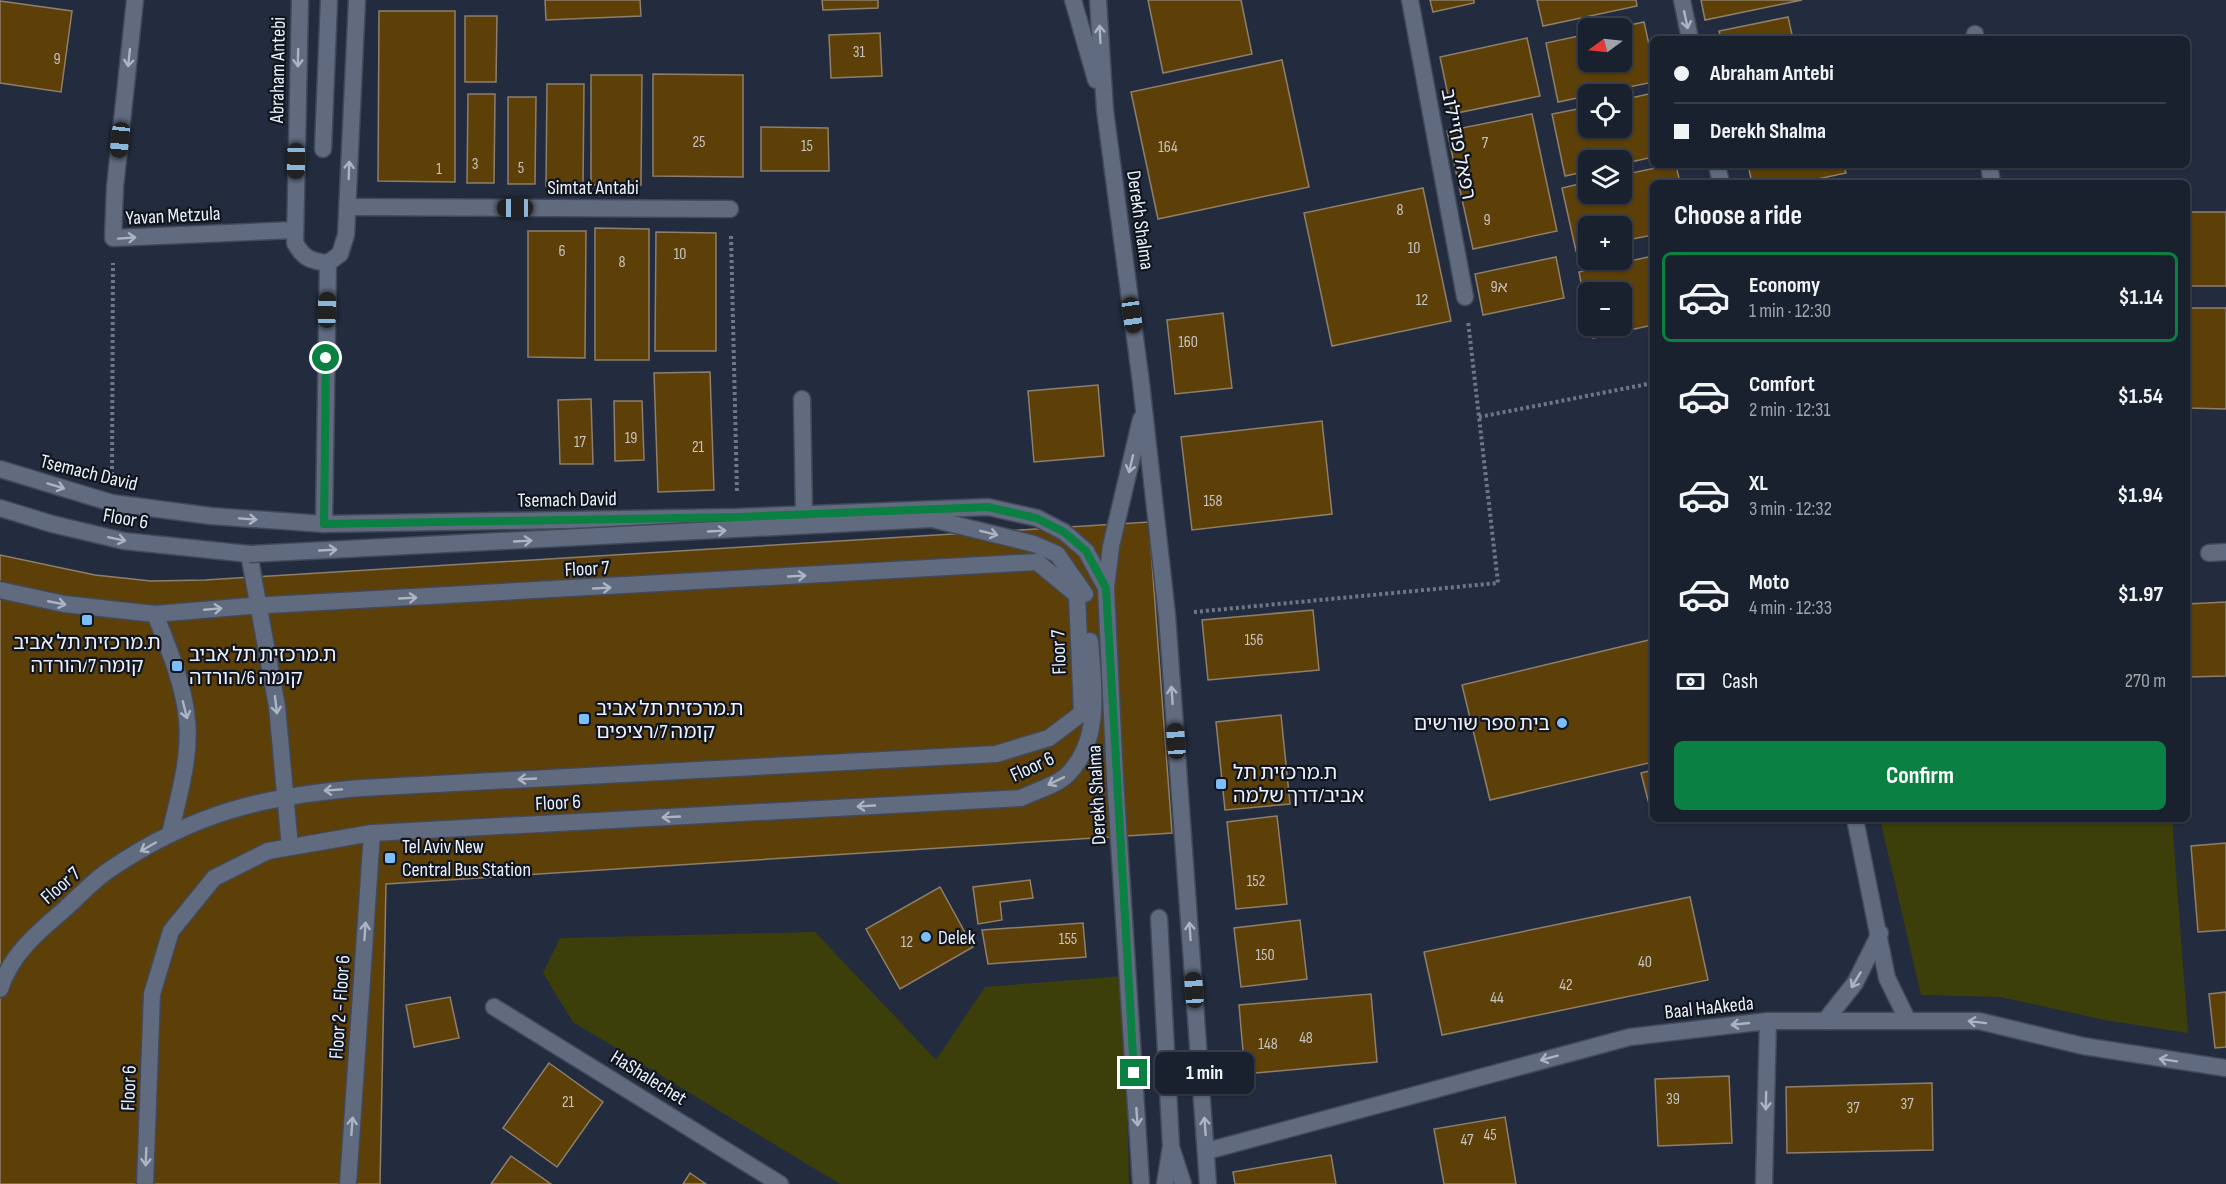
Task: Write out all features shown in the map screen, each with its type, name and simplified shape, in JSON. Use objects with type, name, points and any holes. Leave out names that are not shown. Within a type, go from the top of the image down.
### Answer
[{"type":"street","name":"Yavan Metzula","points":[[135,0],[115,187],[113,238],[295,230]]},
{"type":"street","name":"Abraham Antebi","points":[[300,0],[295,243],[301,254],[311,261],[328,263]]},
{"type":"street","points":[[323,149],[329,0]]},
{"type":"street","points":[[324,524],[328,263],[340,254],[346,235],[357,0]]},
{"type":"street","name":"Derekh Shalma","points":[[1073,0],[1105,110]]},
{"type":"street","name":"Derekh Shalma","points":[[1098,0],[1105,110],[1144,407],[1167,615],[1208,1184]]},
{"type":"street","name":"רפאל פוזיילוב","points":[[1410,0],[1465,297]]},
{"type":"street","points":[[1682,0],[1689,36]]},
{"type":"street","name":"Simtat Antabi","points":[[348,207],[730,209]]},
{"type":"street","points":[[802,399],[804,513]]},
{"type":"street","name":"Derekh Shalma","points":[[1141,1184],[1115,779],[1106,588],[1111,546],[1144,407]]},
{"type":"street","name":"Tsemach David","points":[[0,469],[112,503],[211,516],[324,524],[737,517],[988,507],[1036,518],[1064,532],[1086,551],[1106,588]]},
{"type":"street","name":"Floor 6","points":[[0,508],[52,524],[124,541],[249,554],[932,519],[1034,544],[1057,554],[1086,596],[1095,708],[1084,751],[1067,776],[1021,798],[372,833],[268,851],[214,878],[171,931],[152,994],[145,1184]]},
{"type":"street","points":[[249,554],[277,706],[290,847]]},
{"type":"street","name":"Floor 7","points":[[0,590],[63,604],[155,614],[250,606],[1037,562],[1077,595],[1082,713],[1049,738],[996,754],[302,793],[250,804],[198,819],[108,871],[26,943],[4,977],[0,989]]},
{"type":"street","points":[[155,614],[171,653],[188,720],[184,774],[170,834]]},
{"type":"street","points":[[1856,822],[1880,933],[1887,978],[1907,1019]]},
{"type":"street","name":"Floor 2 - Floor 6","points":[[348,1184],[372,833]]},
{"type":"street","points":[[1159,918],[1171,1146],[1165,1184]]},
{"type":"street","points":[[1825,1021],[1855,983],[1880,933]]},
{"type":"street","name":"HaShalechet","points":[[494,1007],[780,1184]]},
{"type":"street","name":"Baal HaAkeda","points":[[1207,1151],[1630,1037],[1767,1021],[1907,1019],[1979,1021],[2083,1047],[2226,1068]]},
{"type":"street","points":[[1764,1184],[1767,1021]]},
{"type":"street","points":[[1171,1146],[1183,1184]]},
{"type":"path","points":[[730,209],[737,517]]},
{"type":"path","points":[[112,503],[113,238]]},
{"type":"path","points":[[1167,615],[1497,583],[1465,297]]},
{"type":"path","points":[[1479,417],[1650,384]]},
{"type":"shaded area","points":[[1881,822],[2172,822],[2188,1033],[2105,1020],[2001,997],[1921,995]]},
{"type":"shaded area","points":[[815,932],[936,1060],[985,987],[1124,976],[1129,1184],[840,1184],[573,1022],[543,973],[560,938]]},
{"type":"building","points":[[545,0],[640,0],[641,16],[546,20]]},
{"type":"building","points":[[822,0],[878,0],[878,8],[823,10]]},
{"type":"building","points":[[1148,0],[1241,0],[1252,54],[1163,73]]},
{"type":"building","points":[[1430,0],[1474,0],[1474,3],[1433,12]]},
{"type":"building","points":[[1537,0],[1636,0],[1637,6],[1543,26]]},
{"type":"building","points":[[1701,0],[1802,0],[1705,20]]},
{"type":"building","points":[[0,1],[72,11],[61,92],[0,83]]},
{"type":"building","points":[[379,11],[455,11],[455,182],[378,181]]},
{"type":"building","points":[[465,16],[497,16],[496,82],[465,82]]},
{"type":"building","points":[[1788,17],[1792,36],[1720,36],[1719,31]]},
{"type":"building","points":[[1644,22],[1650,49],[1650,83],[1632,86],[1632,84],[1578,84],[1578,98],[1558,102],[1546,43],[1578,36],[1578,72],[1632,72],[1632,25]]},
{"type":"building","points":[[880,33],[882,76],[831,78],[829,35]]},
{"type":"building","points":[[1527,38],[1540,96],[1452,114],[1440,57]]},
{"type":"building","points":[[1282,60],[1309,187],[1158,219],[1131,92]]},
{"type":"building","points":[[653,74],[743,75],[743,177],[653,176]]},
{"type":"building","points":[[591,75],[642,75],[641,185],[591,185]]},
{"type":"building","points":[[547,84],[584,84],[583,186],[546,186]]},
{"type":"building","points":[[468,94],[495,94],[494,183],[467,183]]},
{"type":"building","points":[[1650,94],[1650,158],[1632,162],[1632,150],[1578,150],[1578,173],[1565,176],[1552,114],[1578,109],[1578,138],[1632,138],[1632,98]]},
{"type":"building","points":[[508,97],[536,97],[535,184],[508,184]]},
{"type":"building","points":[[1532,114],[1557,231],[1473,249],[1447,131]]},
{"type":"building","points":[[761,127],[828,128],[829,171],[761,171]]},
{"type":"building","points":[[1656,168],[1677,168],[1679,180],[1650,180],[1650,236],[1632,239],[1632,216],[1578,216],[1578,250],[1576,251],[1562,188],[1578,184],[1578,204],[1632,204],[1632,173]]},
{"type":"building","points":[[1749,168],[1845,168],[1846,173],[1813,180],[1751,180]]},
{"type":"building","points":[[1423,188],[1451,321],[1332,346],[1304,213]]},
{"type":"building","points":[[2190,212],[2226,212],[2226,286],[2190,286]]},
{"type":"building","points":[[595,228],[649,229],[649,360],[595,360]]},
{"type":"building","points":[[528,231],[586,231],[585,358],[528,357]]},
{"type":"building","points":[[656,232],[716,233],[716,351],[655,351]]},
{"type":"building","points":[[1556,257],[1564,298],[1483,315],[1475,274]]},
{"type":"building","points":[[1650,257],[1650,326],[1632,330],[1632,282],[1581,282],[1579,272],[1632,270],[1632,261]]},
{"type":"building","points":[[2190,308],[2226,308],[2226,409],[2190,408]]},
{"type":"building","points":[[1223,313],[1232,388],[1175,394],[1167,320]]},
{"type":"building","points":[[710,372],[714,490],[658,492],[654,373]]},
{"type":"building","points":[[1098,385],[1104,456],[1034,462],[1028,391]]},
{"type":"building","points":[[591,399],[593,464],[560,464],[558,400]]},
{"type":"building","points":[[614,401],[642,401],[644,460],[615,461]]},
{"type":"building","points":[[1322,421],[1332,514],[1192,530],[1181,437]]},
{"type":"building","name":"Tel Aviv New Central Bus Station","points":[[1149,522],[1172,833],[386,884],[380,1184],[0,1184],[0,555],[95,575],[151,581],[205,580]]},
{"type":"building","points":[[2226,602],[2226,676],[2190,677],[2190,604]]},
{"type":"building","points":[[1313,610],[1319,670],[1208,680],[1202,620]]},
{"type":"building","name":"בית ספר שורשים","points":[[1650,640],[1650,763],[1490,800],[1462,685]]},
{"type":"building","points":[[1281,715],[1290,804],[1225,810],[1216,722]]},
{"type":"building","points":[[1650,771],[1650,808],[1641,773]]},
{"type":"building","points":[[1277,816],[1287,904],[1236,909],[1227,822]]},
{"type":"building","points":[[2226,843],[2226,930],[2198,932],[2191,846]]},
{"type":"building","points":[[1030,880],[1033,898],[1000,902],[1002,920],[978,924],[973,887]]},
{"type":"building","points":[[940,887],[973,947],[900,989],[866,929]]},
{"type":"building","points":[[1690,897],[1708,980],[1442,1035],[1424,952]]},
{"type":"building","points":[[1300,920],[1307,979],[1241,987],[1234,928]]},
{"type":"building","points":[[1083,923],[1086,957],[988,964],[982,930]]},
{"type":"building","points":[[2226,992],[2226,1047],[2215,1048],[2209,994]]},
{"type":"building","points":[[1371,994],[1377,1062],[1245,1074],[1239,1005]]},
{"type":"building","points":[[450,997],[459,1038],[414,1047],[406,1005]]},
{"type":"building","points":[[549,1063],[603,1102],[557,1167],[503,1128]]},
{"type":"building","points":[[1729,1076],[1732,1143],[1658,1146],[1655,1079]]},
{"type":"building","points":[[1932,1083],[1933,1150],[1787,1153],[1786,1087]]},
{"type":"building","points":[[1505,1117],[1516,1184],[1444,1184],[1434,1129]]},
{"type":"building","points":[[1331,1155],[1336,1184],[1235,1184],[1233,1172]]},
{"type":"building","points":[[511,1156],[551,1184],[491,1184]]},
{"type":"building","points":[[690,1173],[706,1184],[683,1184]]},
{"type":"place","name":"ת.מרכזית תל אביב קומה 7/הורדה","points":[[87,620]]},
{"type":"place","name":"ת.מרכזית תל אביב קומה 6/הורדה","points":[[177,666]]},
{"type":"place","name":"ת.מרכזית תל אביב קומה 7/רציפים","points":[[584,719]]},
{"type":"place","name":"בית ספר שורשים","points":[[1562,723]]},
{"type":"place","name":"ת.מרכזית תל אביב/דרך שלמה","points":[[1221,784]]},
{"type":"place","name":"Tel Aviv New Central Bus Station","points":[[390,858]]},
{"type":"place","name":"Delek","points":[[926,937]]},
{"type":"route","points":[[326,358],[324,524],[737,517],[988,507],[1036,518],[1064,532],[1086,551],[1106,588],[1115,779],[1134,1073]]}]
